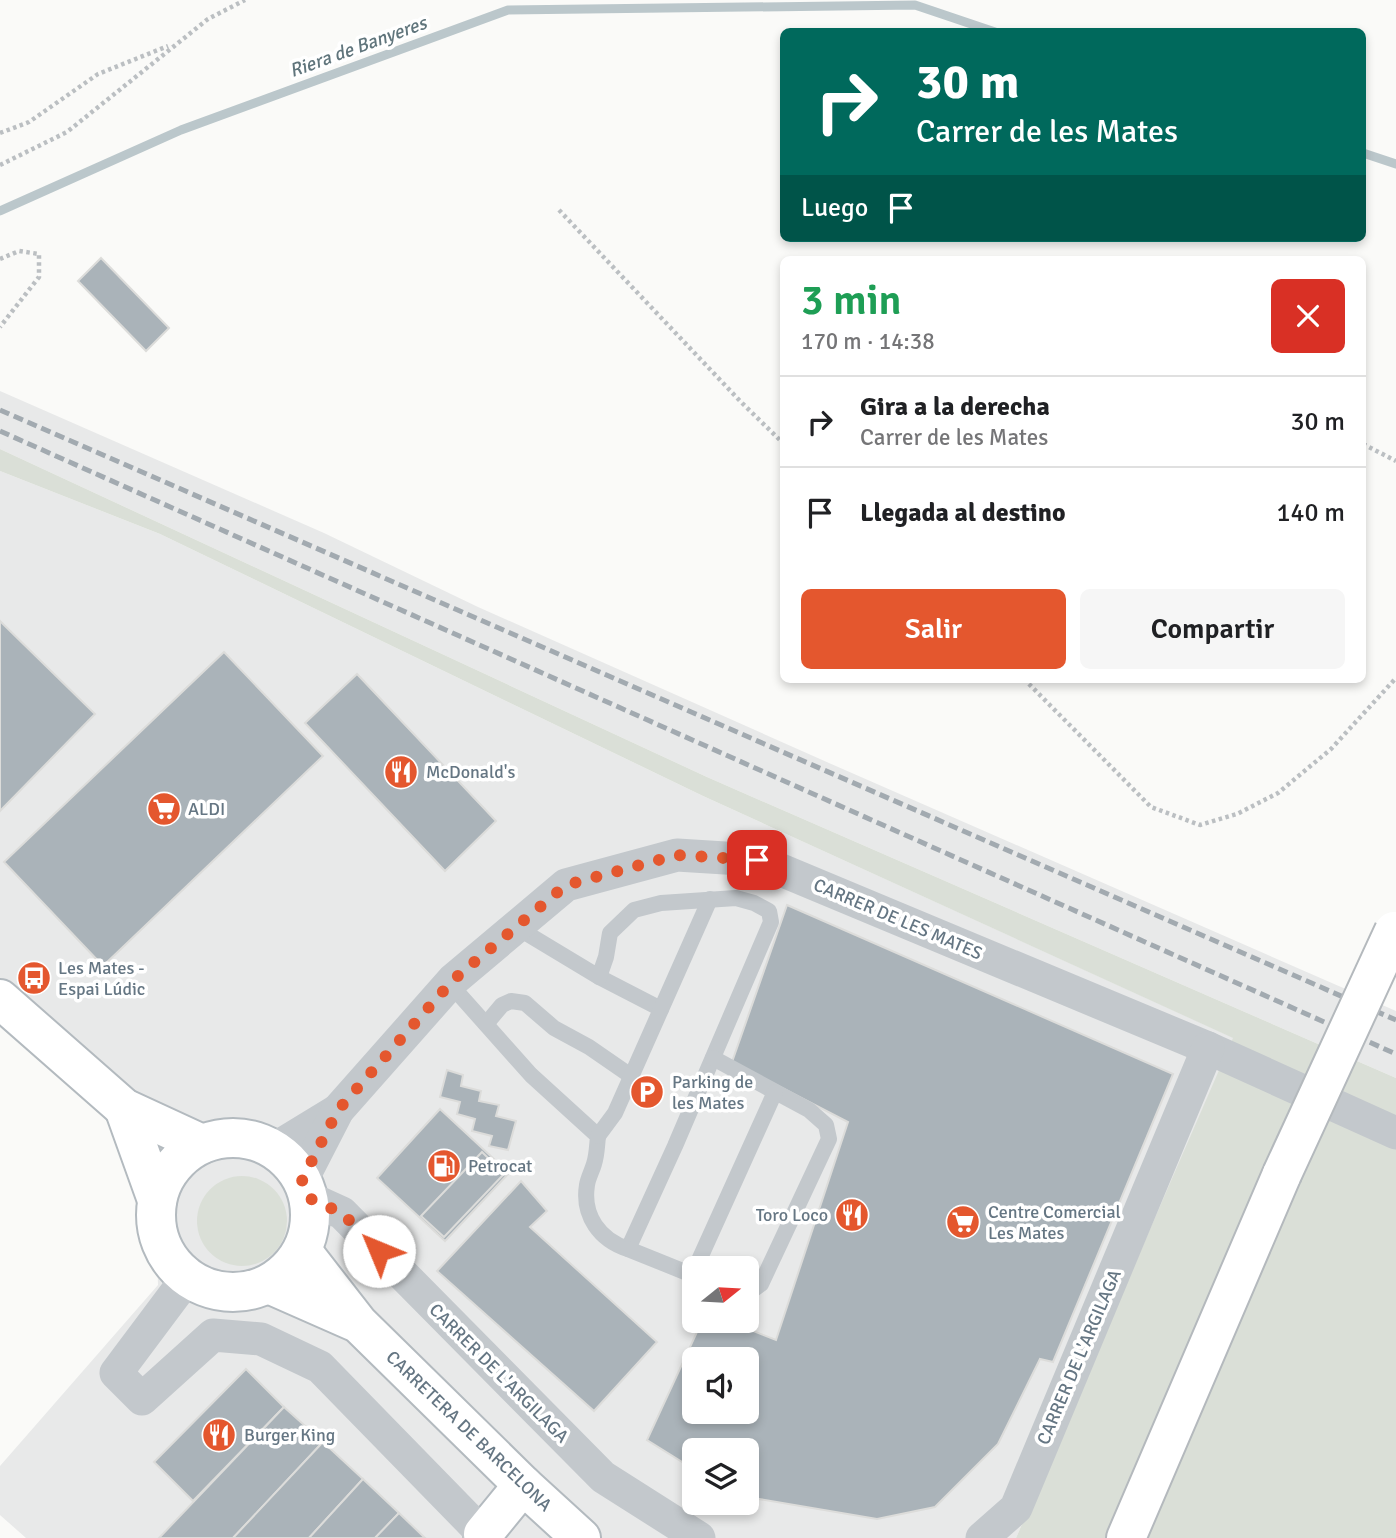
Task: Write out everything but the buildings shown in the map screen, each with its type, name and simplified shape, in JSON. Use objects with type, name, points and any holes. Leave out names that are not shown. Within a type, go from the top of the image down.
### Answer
[{"type":"main road","points":[[1126,1538],[1282,1174],[1395,929]]},
{"type":"main road","points":[[0,1000],[124,1108],[202,1144]]},
{"type":"main road","points":[[124,1108],[157,1200],[157,1230],[167,1257],[187,1278],[213,1290],[242,1293],[269,1284],[288,1270],[302,1251],[310,1225],[305,1189],[290,1163],[274,1149],[257,1141],[219,1139],[202,1144],[173,1167],[157,1200]]},
{"type":"main road","name":"CARRETERA DE BARCELONA","points":[[302,1251],[358,1323],[580,1538]]},
{"type":"main road","name":"CARRETERA DE BARCELONA","points":[[269,1284],[358,1323]]},
{"type":"main road","points":[[481,1536],[523,1485]]},
{"type":"street","name":"CARRER DE LES MATES","points":[[274,1149],[338,1110],[450,984],[566,885],[677,855],[757,860],[1208,1048],[1396,1133]]},
{"type":"street","name":"CARRER DE L'ARGILAGA","points":[[982,1538],[1016,1508],[1208,1048]]},
{"type":"street","name":"CARRER DE LES MATES","points":[[305,1189],[338,1110]]},
{"type":"street","name":"CARRER DE L'ARGILAGA","points":[[305,1189],[342,1213],[603,1477],[699,1538]]},
{"type":"street","points":[[187,1278],[116,1373],[142,1399],[213,1335],[261,1339],[320,1367],[481,1536]]},
{"type":"lane","points":[[599,977],[610,933],[634,910],[661,903],[736,898],[769,911],[771,922],[628,1249]]},
{"type":"lane","points":[[682,1268],[609,1241],[592,1222],[586,1185],[595,1163],[598,1136],[615,1113],[710,899]]},
{"type":"lane","points":[[516,927],[599,977],[661,1009]]},
{"type":"lane","points":[[450,984],[531,1075],[598,1136]]},
{"type":"lane","points":[[486,1024],[502,1006],[511,1001],[525,1003],[554,1028],[589,1047],[631,1076]]},
{"type":"lane","points":[[713,1058],[818,1118],[826,1125],[829,1139],[760,1285]]},
{"type":"lane","points":[[701,1256],[775,1092]]},
{"type":"path","points":[[0,165],[67,132],[208,19],[245,0]]},
{"type":"path","points":[[0,133],[29,122],[98,74],[176,43]]},
{"type":"path","points":[[559,210],[780,440]]},
{"type":"path","points":[[0,259],[19,251],[39,254],[39,277],[0,327]]},
{"type":"path","points":[[1366,446],[1396,461]]},
{"type":"path","points":[[1028,683],[1151,807],[1200,825],[1237,814],[1278,793],[1331,749],[1396,678]]},
{"type":"shaded area","points":[[0,391],[324,533],[478,607],[829,763],[1396,1011],[1396,1078],[707,777],[0,449]]},
{"type":"shaded area","points":[[0,449],[707,777],[1396,1078],[1396,1538],[1016,1538],[1233,1038],[703,796],[160,534],[0,471]]},
{"type":"shaded area","points":[[0,471],[160,534],[703,796],[1234,1038],[1016,1538],[26,1538],[0,1515],[0,1466],[158,1285],[153,1120],[0,983]]},
{"type":"shaded area","points":[[242,1176],[259,1179],[274,1189],[284,1204],[287,1221],[284,1238],[274,1253],[259,1263],[242,1266],[225,1263],[210,1253],[200,1238],[197,1221],[200,1204],[210,1189],[225,1179]]},
{"type":"waterway","name":"Riera de Banyeres","points":[[0,211],[181,130],[508,10],[915,5],[983,28]]},
{"type":"waterway","name":"Riera de Banyeres","points":[[1366,154],[1396,164]]},
{"type":"railway","points":[[0,410],[1396,1020]]},
{"type":"railway","points":[[0,431],[1396,1054]]},
{"type":"place","name":"McDonald's","points":[[401,772]]},
{"type":"place","name":"ALDI","points":[[164,809]]},
{"type":"place","name":"Les Mates - Espai Lúdic","points":[[34,978]]},
{"type":"place","name":"Parking de les Mates","points":[[647,1092]]},
{"type":"place","name":"Petrocat","points":[[444,1166]]},
{"type":"place","name":"Toro Loco","points":[[852,1215]]},
{"type":"place","name":"Centre Comercial Les Mates","points":[[963,1222]]},
{"type":"place","name":"Burger King","points":[[219,1435]]},
{"type":"route","points":[[379,1251],[342,1213],[309,1198],[302,1180],[338,1110],[453,980],[566,885],[677,855],[757,860]]}]
